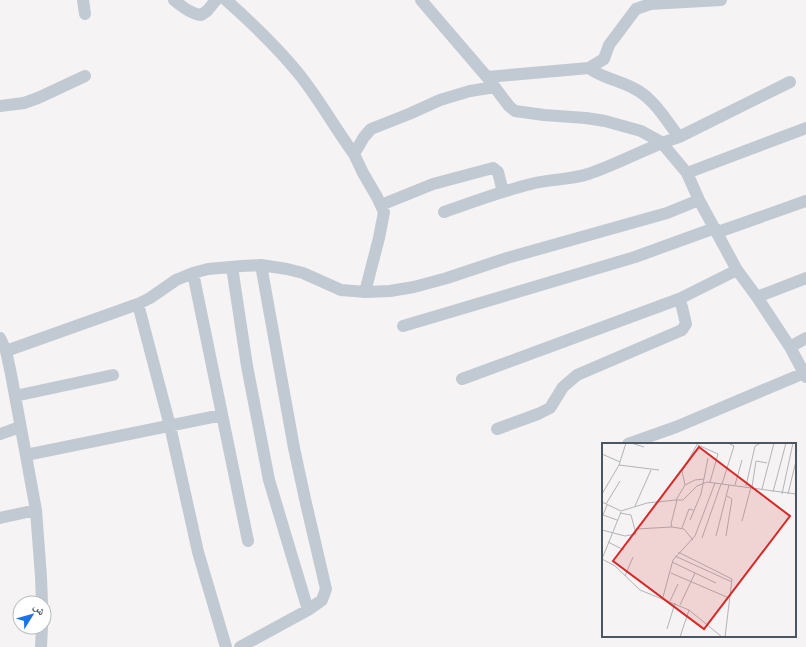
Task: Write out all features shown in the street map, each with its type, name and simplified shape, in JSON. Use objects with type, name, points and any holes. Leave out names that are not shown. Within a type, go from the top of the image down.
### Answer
[{"type":"street","points":[[83,0],[85,14]]},
{"type":"street","points":[[174,0],[183,7],[200,16],[207,11],[216,0]]},
{"type":"street","points":[[226,0],[265,36],[299,74],[354,154],[381,205],[384,212],[382,225],[365,292]]},
{"type":"street","points":[[421,0],[487,77],[509,106],[515,111],[544,116],[586,118],[605,121],[641,131],[661,142],[687,173],[699,200],[737,270],[790,347],[805,375],[676,427],[631,443]]},
{"type":"street","points":[[487,77],[589,68],[604,59],[609,45],[636,9],[650,4],[721,0]]},
{"type":"street","points":[[589,68],[596,74],[634,88],[646,96],[679,137]]},
{"type":"street","points":[[0,106],[24,103],[85,76]]},
{"type":"street","points":[[444,212],[532,183],[587,174],[661,142],[679,137],[790,82]]},
{"type":"street","points":[[354,154],[364,137],[371,129],[410,114],[440,100],[470,91],[494,87]]},
{"type":"street","points":[[687,173],[806,128]]},
{"type":"street","points":[[381,205],[433,184],[493,168],[498,172],[503,192]]},
{"type":"street","points":[[6,351],[138,304],[150,298],[176,280],[208,268],[261,265],[303,273],[341,290],[365,292],[414,287],[447,278],[507,258],[667,213],[699,200]]},
{"type":"street","points":[[403,326],[636,256],[806,201]]},
{"type":"street","points":[[240,647],[308,610],[322,600],[326,589],[294,448],[261,265]]},
{"type":"street","points":[[232,267],[246,366],[268,480],[308,610]]},
{"type":"street","points":[[462,379],[679,298],[737,270]]},
{"type":"street","points":[[193,273],[248,542]]},
{"type":"street","points":[[757,297],[806,278]]},
{"type":"street","points":[[497,429],[550,408],[563,387],[577,375],[682,330],[686,324],[679,298]]},
{"type":"street","points":[[138,304],[170,426],[198,552],[226,647]]},
{"type":"street","points":[[0,338],[6,351],[36,510],[42,595]]},
{"type":"street","points":[[790,347],[806,338]]},
{"type":"street","points":[[15,396],[113,375]]},
{"type":"street","points":[[26,455],[222,415]]},
{"type":"street","points":[[0,434],[20,427]]},
{"type":"street","points":[[0,518],[36,510]]},
{"type":"street","points":[[41,647],[42,635]]}]
